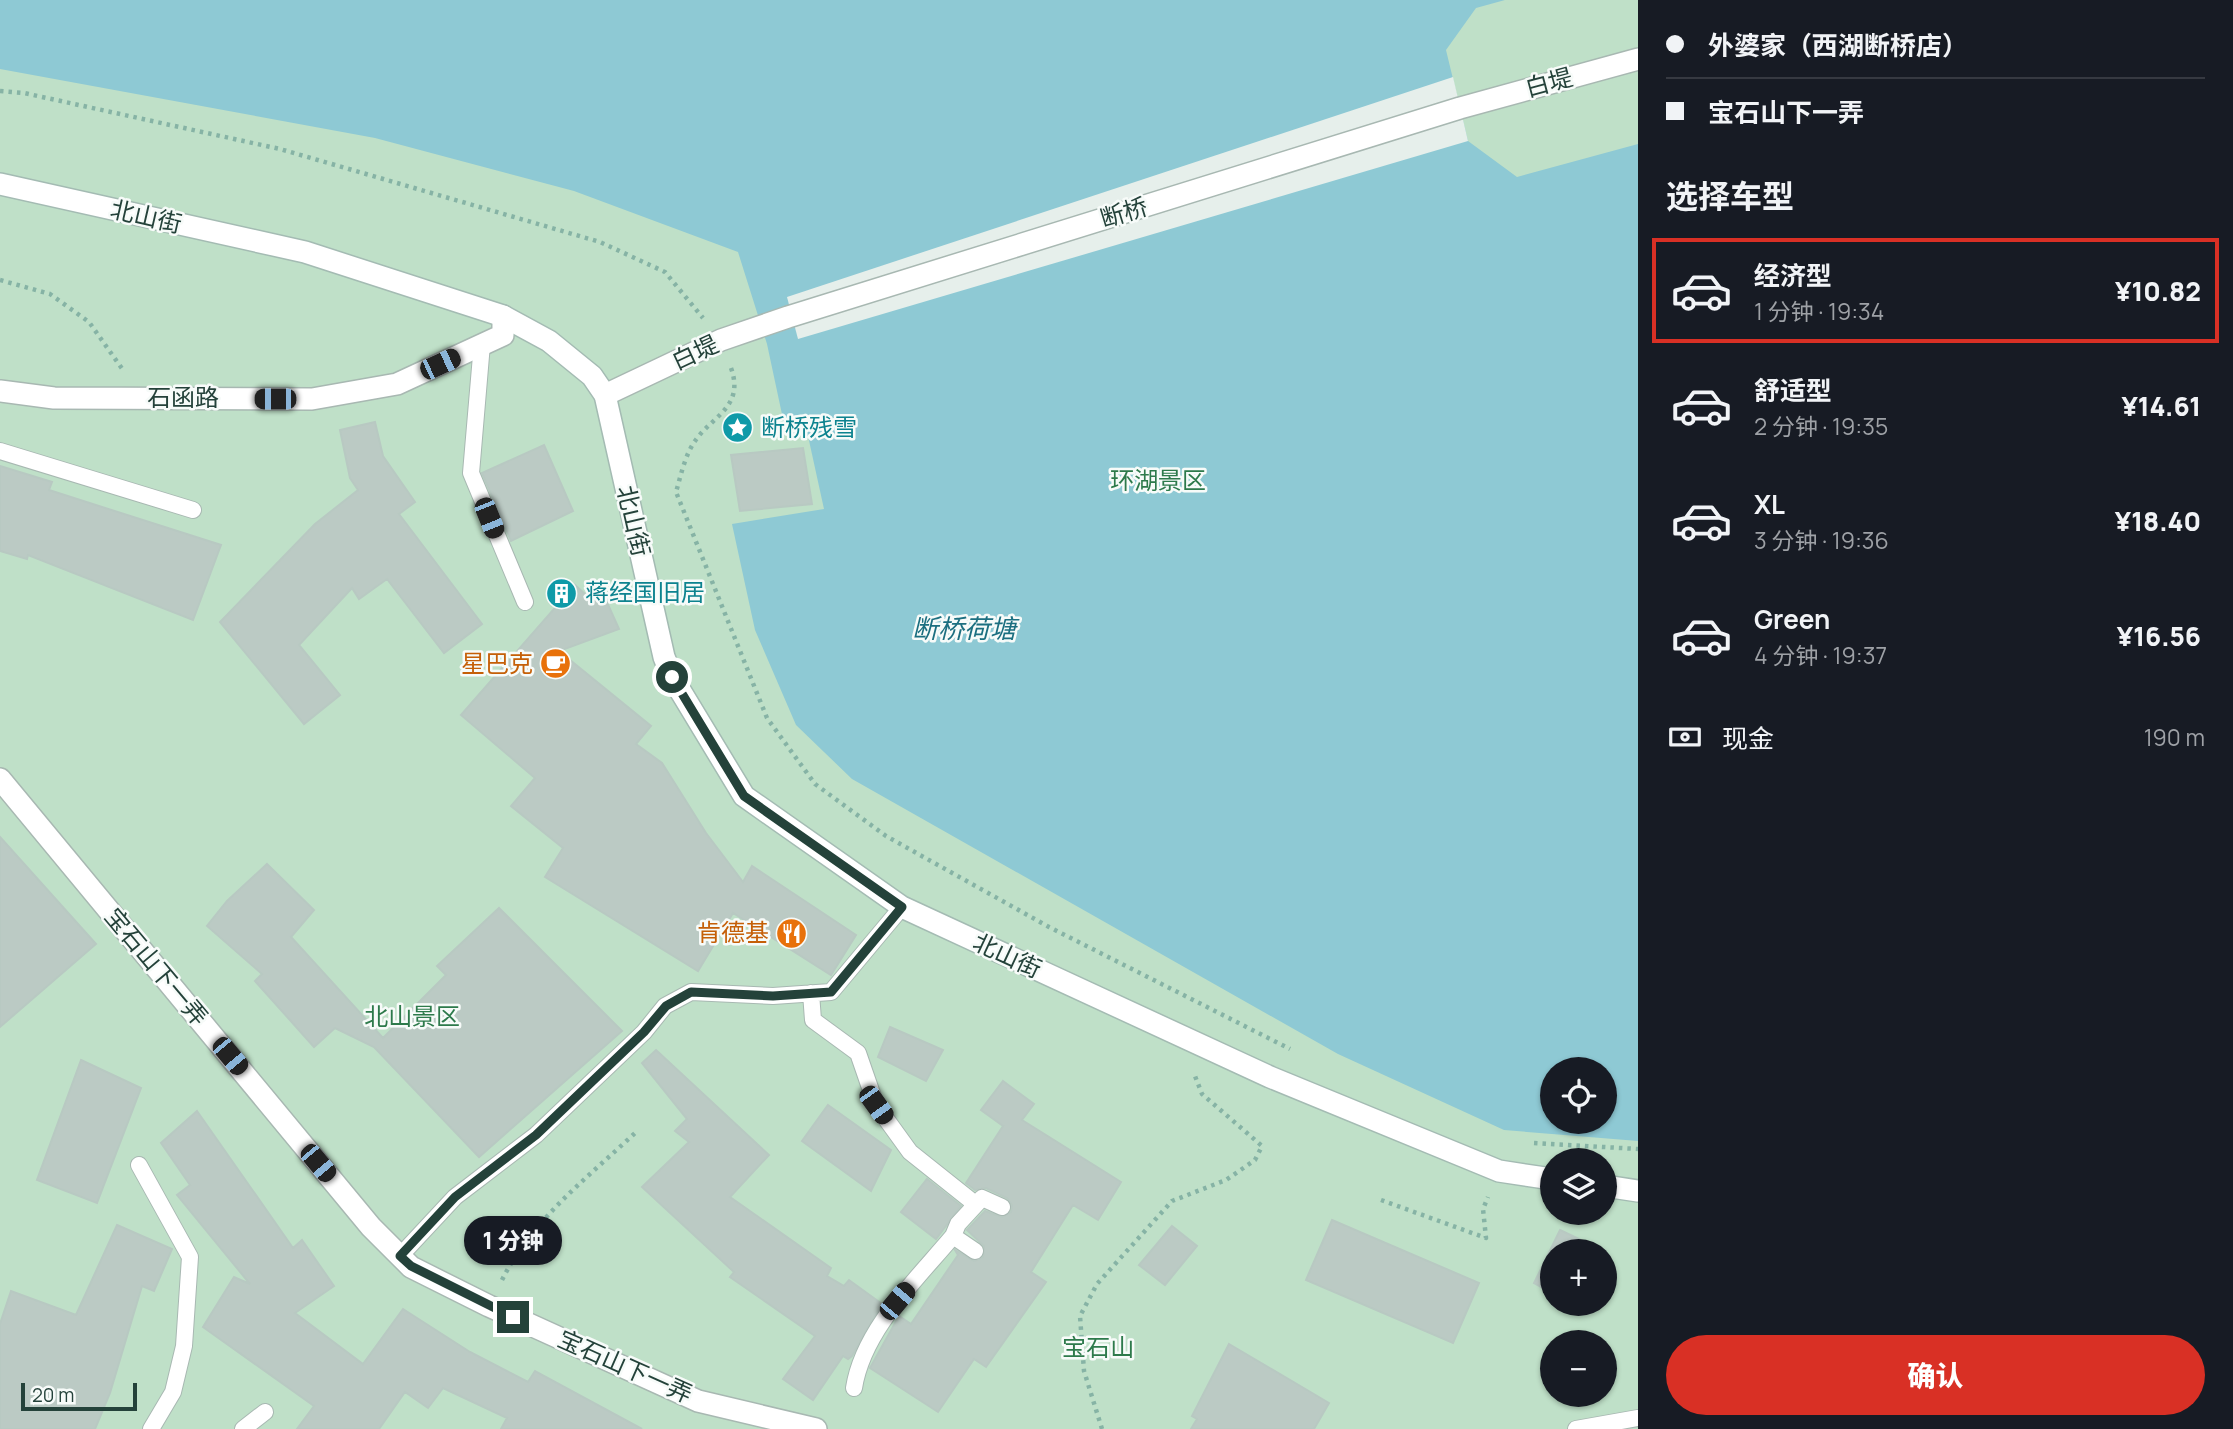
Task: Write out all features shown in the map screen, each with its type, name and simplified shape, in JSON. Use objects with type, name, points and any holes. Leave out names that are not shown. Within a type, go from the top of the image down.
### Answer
[{"type":"street","name":"白堤","points":[[1460,108],[1638,59]]},
{"type":"street","name":"断桥","points":[[788,317],[1460,108]]},
{"type":"street","name":"北山街","points":[[0,184],[304,252],[503,316],[549,341],[592,376],[604,395],[664,657],[672,677],[744,796],[902,907],[1270,1077],[1499,1171],[1540,1177]]},
{"type":"street","name":"石函路","points":[[0,391],[54,398],[312,399],[397,384],[503,335],[503,316]]},
{"type":"street","name":"白堤","points":[[604,395],[721,340],[788,317]]},
{"type":"street","name":"宝石山下一弄","points":[[0,779],[371,1227],[411,1266],[489,1306],[698,1401],[816,1429]]},
{"type":"street","points":[[1617,1188],[1638,1191]]},
{"type":"lane","points":[[482,344],[471,473],[525,602]]},
{"type":"lane","points":[[0,451],[193,510]]},
{"type":"lane","points":[[400,1256],[455,1197],[536,1135],[644,1032],[666,1006],[691,992],[773,996],[831,992],[902,907]]},
{"type":"lane","points":[[811,993],[813,1020],[858,1053],[876,1105],[910,1152],[974,1203]]},
{"type":"lane","points":[[139,1165],[190,1256],[184,1346],[173,1392],[151,1429]]},
{"type":"lane","points":[[854,1388],[858,1364],[897,1301],[953,1236],[974,1203],[982,1198],[1002,1207]]},
{"type":"lane","points":[[953,1236],[975,1251]]},
{"type":"lane","points":[[243,1429],[265,1412]]},
{"type":"lane","points":[[1576,1429],[1638,1418]]},
{"type":"path","points":[[0,91],[24,93],[280,149],[600,242],[665,272],[721,340],[734,376],[729,408],[696,440],[676,492],[767,718],[815,784],[886,836],[1014,907],[1302,1056]]},
{"type":"path","points":[[0,280],[50,293],[89,322],[117,360],[139,398]]},
{"type":"path","points":[[1102,1429],[1084,1371],[1080,1317],[1097,1284],[1172,1201],[1226,1180],[1255,1160],[1262,1146],[1202,1094],[1189,1061],[1173,1036],[1178,1034]]},
{"type":"path","points":[[489,1306],[517,1251],[536,1226],[635,1133]]},
{"type":"path","points":[[1527,1143],[1638,1149]]},
{"type":"path","points":[[1381,1200],[1486,1238],[1483,1209],[1499,1171]]},
{"type":"green space","points":[[0,0],[1638,0],[1638,1429],[0,1429]]},
{"type":"water","name":"环湖景区","points":[[0,0],[1505,0],[1476,8],[1446,50],[1468,141],[1517,177],[1638,144],[1638,1141],[1553,1134],[1617,1134],[1617,1057],[1540,1057],[1540,1133],[1504,1130],[1338,1054],[852,779],[796,725],[755,630],[732,524],[824,509],[808,436],[786,433],[767,344],[738,252],[574,191],[375,138],[0,69]]},
{"type":"pier","points":[[1453,77],[1468,141],[798,339],[787,297]]},
{"type":"building","points":[[375,422],[383,456],[415,502],[399,514],[482,624],[444,653],[387,579],[359,599],[352,588],[299,645],[340,695],[304,724],[220,622],[315,524],[358,490],[350,478],[340,430]]},
{"type":"building","points":[[544,445],[573,511],[511,541],[482,473]]},
{"type":"building","points":[[803,448],[812,504],[740,511],[731,455]]},
{"type":"building","points":[[0,466],[52,482],[49,490],[221,545],[193,620],[28,555],[27,559],[0,551]]},
{"type":"building","points":[[575,585],[585,594],[602,591],[619,629],[559,651],[651,726],[636,744],[662,763],[706,833],[743,882],[752,866],[856,935],[831,975],[733,913],[698,971],[545,877],[563,848],[511,806],[535,778],[461,715]]},
{"type":"building","points":[[0,837],[96,944],[0,1027]]},
{"type":"building","points":[[267,864],[314,910],[291,937],[383,1038],[446,975],[437,966],[499,908],[622,1031],[479,1157],[374,1047],[335,1028],[314,1047],[255,981],[262,974],[207,926],[227,901]]},
{"type":"building","points":[[890,1027],[943,1050],[926,1081],[878,1057]]},
{"type":"building","points":[[656,1050],[769,1155],[730,1197],[831,1268],[827,1276],[844,1286],[849,1280],[882,1304],[852,1356],[848,1359],[843,1356],[813,1400],[783,1379],[815,1336],[730,1277],[734,1272],[642,1187],[689,1142],[675,1131],[687,1119],[642,1063]]},
{"type":"building","points":[[81,1060],[141,1088],[97,1203],[37,1180]]},
{"type":"building","points":[[1003,1081],[1034,1104],[1022,1120],[1121,1182],[1098,1220],[1073,1205],[1031,1272],[1046,1282],[986,1367],[974,1359],[938,1412],[870,1368],[899,1316],[911,1324],[958,1255],[955,1250],[974,1261],[983,1257],[984,1246],[967,1230],[985,1211],[1002,1217],[1011,1212],[1012,1205],[1007,1198],[986,1188],[975,1190],[966,1183],[1003,1126],[981,1110]]},
{"type":"building","points":[[828,1105],[891,1150],[871,1191],[802,1141]]},
{"type":"building","points":[[197,1111],[293,1248],[302,1240],[334,1286],[295,1313],[363,1364],[403,1309],[470,1352],[528,1382],[535,1371],[642,1429],[501,1429],[507,1418],[443,1388],[428,1408],[405,1392],[379,1429],[297,1429],[314,1406],[203,1327],[234,1277],[250,1284],[177,1195],[190,1185],[161,1143]]},
{"type":"building","points":[[927,1179],[961,1206],[936,1239],[901,1212]]},
{"type":"building","points":[[1332,1220],[1479,1283],[1453,1343],[1306,1280]]},
{"type":"building","points":[[117,1225],[172,1249],[154,1291],[142,1286],[110,1393],[95,1429],[0,1429],[0,1324],[11,1291],[76,1315]]},
{"type":"building","points":[[1172,1226],[1197,1246],[1165,1285],[1139,1265]]},
{"type":"building","points":[[1560,1230],[1579,1239],[1556,1239]]},
{"type":"building","points":[[1540,1271],[1540,1286],[1534,1283]]},
{"type":"building","points":[[1229,1344],[1329,1403],[1314,1429],[1191,1429],[1197,1419],[1192,1416]]},
{"type":"place","name":"断桥残雪","points":[[738,428]]},
{"type":"place","name":"蒋经国旧居","points":[[562,593]]},
{"type":"place","name":"星巴克","points":[[556,664]]},
{"type":"place","name":"肯德基","points":[[792,933]]},
{"type":"route","points":[[513,1317],[411,1266],[400,1256],[455,1197],[536,1135],[644,1032],[666,1006],[691,992],[773,996],[831,992],[902,907],[744,796],[672,677]]},
{"type":"water label","name":"断桥荷塘","points":[[964,629]]},
{"type":"park label","name":"北山景区","points":[[412,1017]]},
{"type":"park label","name":"宝石山","points":[[1098,1348]]}]
